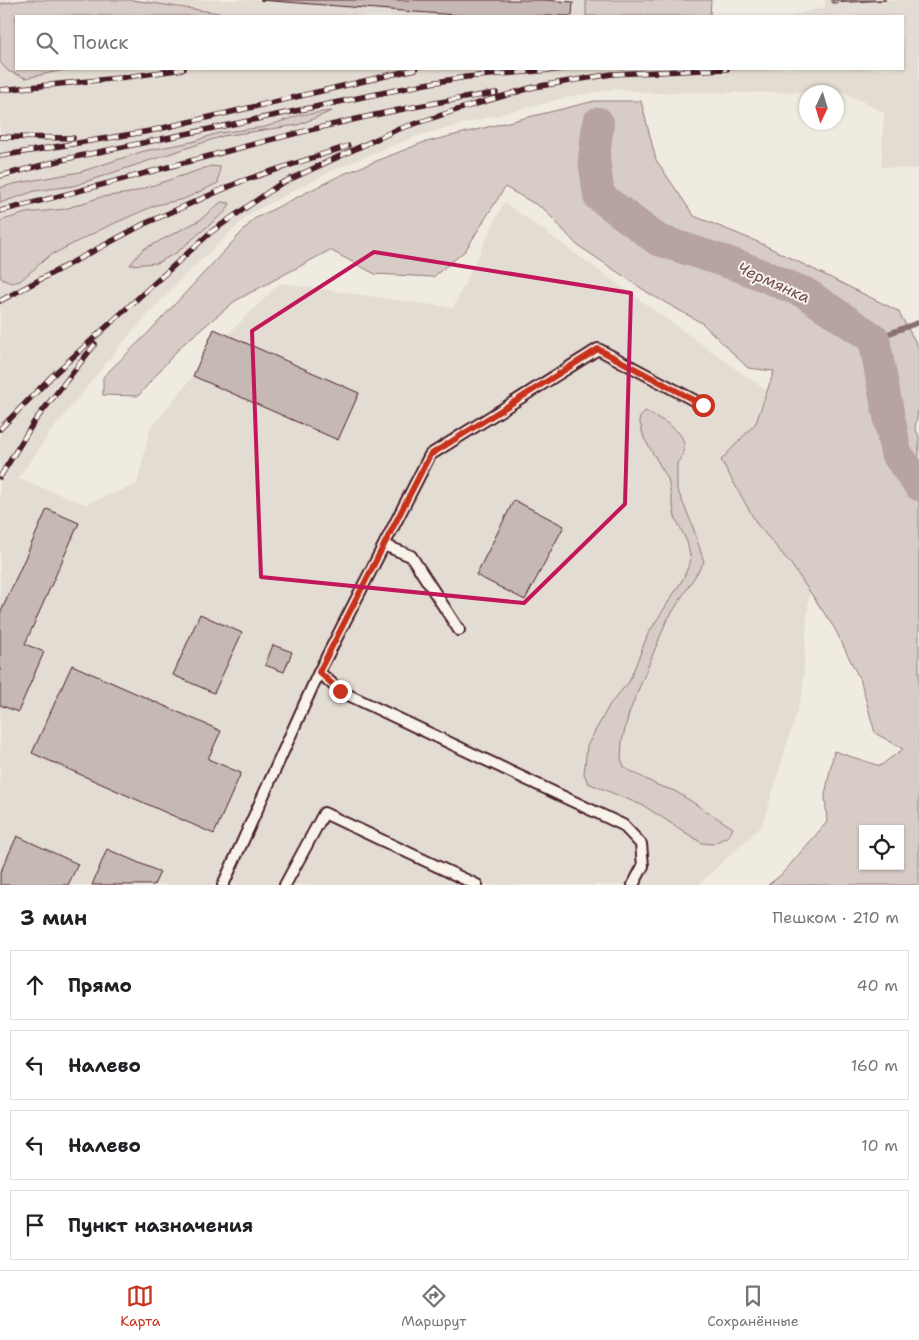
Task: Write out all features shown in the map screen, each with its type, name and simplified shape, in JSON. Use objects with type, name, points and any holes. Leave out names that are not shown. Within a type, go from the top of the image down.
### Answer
[{"type":"lane","points":[[224,885],[319,672],[430,455],[598,349],[703,405]]},
{"type":"lane","points":[[384,545],[411,556],[459,630]]},
{"type":"lane","points":[[319,672],[340,691],[623,825],[641,844],[643,866],[633,885]]},
{"type":"lane","points":[[285,885],[324,813],[477,885]]},
{"type":"highlighted area","points":[[374,252],[631,293],[625,504],[524,603],[261,577],[252,331]]},
{"type":"shaded area","points":[[0,0],[586,0],[586,15],[15,15],[15,70],[904,70],[904,15],[793,15],[825,7],[825,0],[919,0],[919,169],[881,167],[884,113],[844,92],[844,85],[799,85],[799,92],[650,93],[621,89],[606,90],[564,98],[417,136],[338,168],[251,213],[179,281],[123,342],[50,433],[18,479],[86,504],[137,484],[150,429],[193,376],[214,329],[228,334],[280,283],[453,308],[504,202],[771,394],[811,562],[802,695],[762,826],[698,885],[0,885]]},
{"type":"shaded area","points":[[26,0],[132,0],[232,15],[15,15],[15,70],[63,70],[26,78],[8,71],[0,62],[0,4]]},
{"type":"shaded area","points":[[586,0],[711,0],[710,15],[586,15]]},
{"type":"shaded area","points":[[595,101],[641,101],[656,160],[694,216],[758,242],[898,311],[919,348],[919,405],[915,428],[919,436],[919,885],[768,885],[781,875],[827,822],[825,795],[834,751],[880,766],[903,749],[875,733],[861,682],[835,629],[791,564],[757,524],[721,460],[756,423],[774,371],[748,368],[702,323],[650,294],[576,244],[544,209],[505,187],[465,251],[433,277],[375,274],[330,250],[235,301],[181,346],[138,396],[103,395],[103,377],[149,332],[254,219],[341,175],[422,143]]},
{"type":"shaded area","points":[[332,111],[298,125],[223,136],[73,186],[35,191],[0,203],[0,188],[13,184],[80,172],[144,151],[192,142],[218,133],[265,127],[300,115]]},
{"type":"shaded area","points":[[211,166],[220,167],[218,183],[184,199],[156,205],[106,227],[49,256],[20,281],[11,283],[2,279],[0,275],[0,221],[26,213],[65,209],[101,197],[130,193]]},
{"type":"shaded area","points":[[221,202],[230,203],[226,211],[176,253],[157,263],[130,265],[142,250],[200,220]]},
{"type":"shaded area","points":[[645,411],[670,425],[682,438],[684,445],[683,453],[677,463],[677,489],[692,524],[704,562],[666,622],[629,713],[622,741],[621,759],[625,768],[657,785],[675,791],[733,828],[729,836],[712,844],[702,843],[644,806],[588,783],[584,774],[587,746],[610,704],[629,682],[648,634],[683,579],[691,560],[687,542],[675,517],[668,479],[644,438],[639,419]]},
{"type":"building","points":[[260,0],[543,0],[573,2],[572,15],[455,15]]},
{"type":"building","points":[[832,0],[886,0],[832,3]]},
{"type":"building","points":[[214,329],[359,393],[338,440],[193,376]]},
{"type":"building","points":[[514,500],[564,526],[525,600],[476,575]]},
{"type":"building","points":[[47,509],[79,523],[25,644],[44,652],[18,712],[0,705],[0,614]]},
{"type":"building","points":[[200,614],[242,633],[214,693],[173,675]]},
{"type":"building","points":[[273,645],[292,652],[284,672],[265,665]]},
{"type":"building","points":[[72,665],[221,731],[208,759],[241,773],[214,834],[32,753]]},
{"type":"building","points":[[17,836],[78,864],[68,885],[0,885],[0,873]]},
{"type":"building","points":[[107,849],[160,872],[154,885],[92,885]]},
{"type":"waterway","name":"Чермянка","points":[[598,123],[594,159],[599,196],[658,240],[742,267],[805,293],[874,339],[896,453],[919,485]]},
{"type":"waterway","points":[[874,339],[917,323]]},
{"type":"railway","points":[[0,90],[177,70]]},
{"type":"railway","points":[[385,76],[412,70]]},
{"type":"railway","points":[[0,176],[70,158],[425,84],[466,77],[550,70]]},
{"type":"railway","points":[[0,429],[52,376],[211,232],[280,184],[396,130],[534,87],[612,74],[704,70]]},
{"type":"railway","points":[[0,156],[150,131],[390,75]]},
{"type":"railway","points":[[0,211],[308,130],[433,103],[496,93]]},
{"type":"railway","points":[[0,137],[73,138]]},
{"type":"railway","points":[[0,301],[144,224],[242,181],[348,146]]},
{"type":"railway","points":[[0,477],[34,422],[95,344]]},
{"type":"route","points":[[340,691],[319,672],[430,455],[598,349],[703,405]]}]
